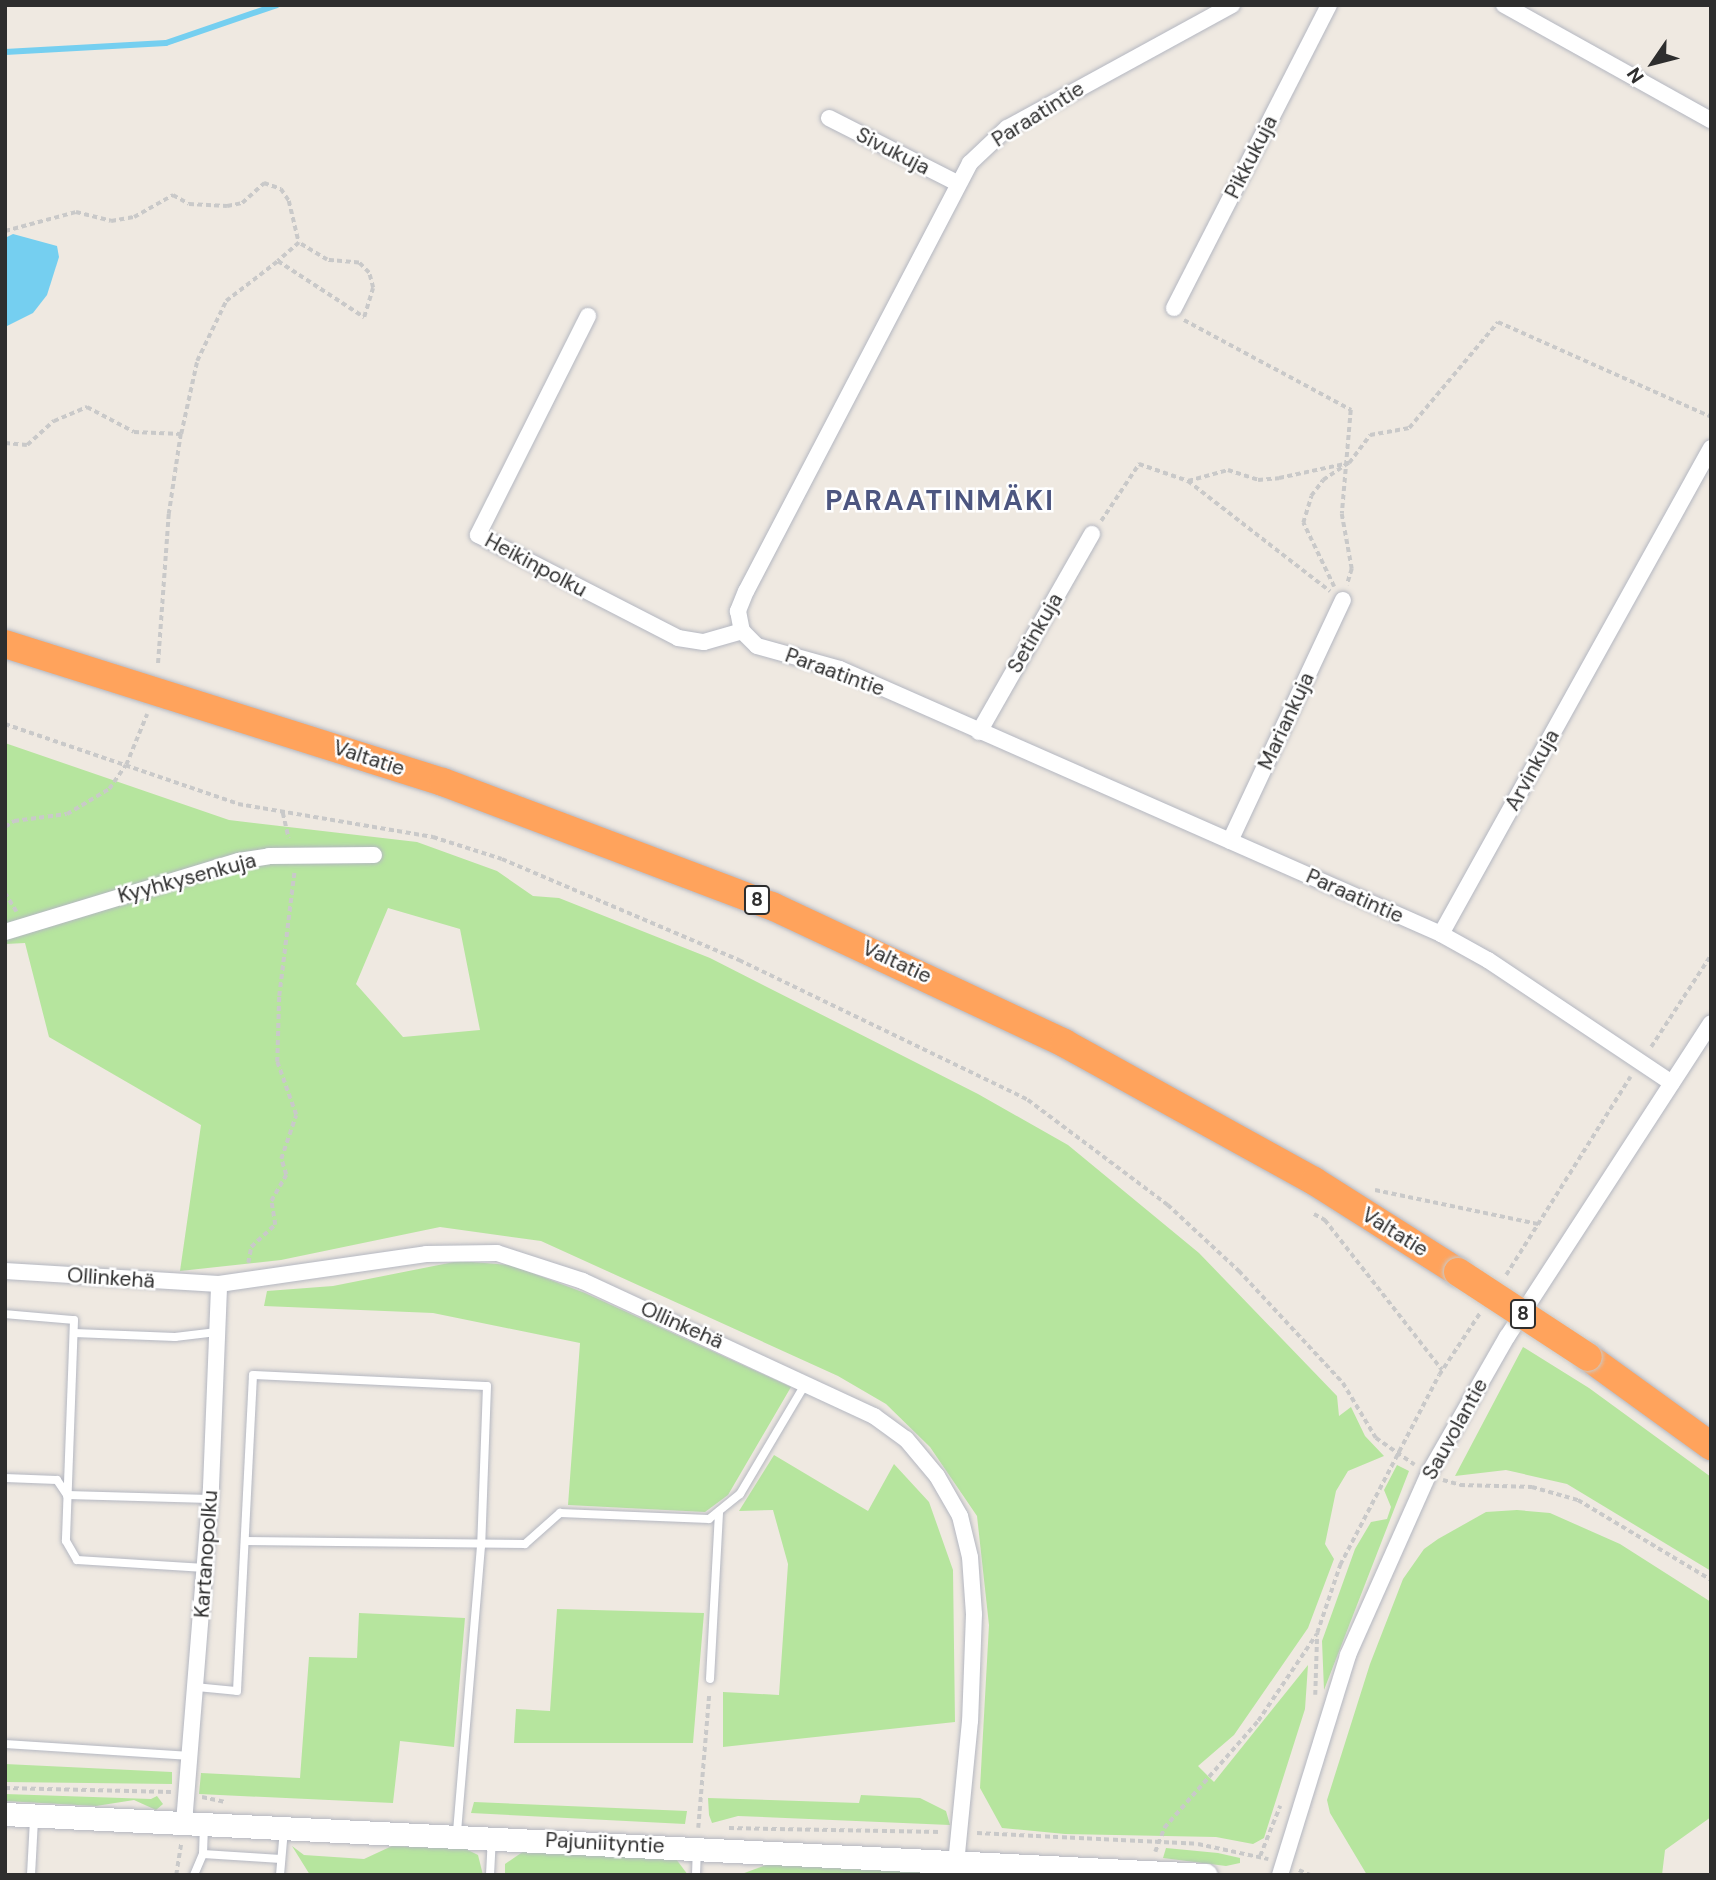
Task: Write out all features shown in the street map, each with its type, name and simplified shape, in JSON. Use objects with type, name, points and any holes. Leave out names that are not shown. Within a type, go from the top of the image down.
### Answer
[{"type":"highway","name":"Valtatie","points":[[5,643],[443,782],[796,916],[1064,1043],[1199,1115],[1458,1272],[1588,1357],[1711,1446]]},
{"type":"street","name":"Paraatintie","points":[[1233,5],[1007,128],[970,163],[957,183],[747,591],[738,611],[742,631],[757,646],[840,669],[1441,934],[1488,960],[1672,1083]]},
{"type":"street","name":"Pikkukuja","points":[[1174,308],[1329,5]]},
{"type":"street","points":[[1504,5],[1711,120]]},
{"type":"street","name":"Sivukuja","points":[[829,118],[957,183]]},
{"type":"street","name":"Heikinpolku","points":[[589,316],[478,535],[678,638],[704,642],[742,631]]},
{"type":"street","name":"Arvinkuja","points":[[1441,934],[1711,448]]},
{"type":"street","name":"Setinkuja","points":[[979,732],[1092,534]]},
{"type":"street","name":"Mariankuja","points":[[1230,841],[1343,600]]},
{"type":"street","name":"Kyyhkysenkuja","points":[[5,932],[76,907],[239,861],[294,855],[374,855]]},
{"type":"street","name":"Sauvolantie","points":[[1282,1870],[1348,1655],[1429,1473],[1507,1338],[1711,1023]]},
{"type":"street","name":"Ollinkehä","points":[[5,1271],[219,1284],[426,1254],[497,1253],[583,1281],[807,1381],[874,1416],[906,1439],[937,1476],[960,1516],[970,1557],[974,1614],[962,1832],[956,1868]]},
{"type":"street","name":"Kartanopolku","points":[[194,1824],[187,1794],[210,1499],[219,1284]]},
{"type":"street","name":"Pajuniityntie","points":[[5,1814],[492,1838],[697,1834],[956,1868],[1205,1875]]},
{"type":"lane","points":[[5,1314],[74,1320],[66,1541],[77,1560],[205,1569]]},
{"type":"lane","points":[[74,1333],[176,1337],[217,1332]]},
{"type":"lane","points":[[196,1688],[237,1691],[253,1375],[487,1386],[481,1546],[457,1836]]},
{"type":"lane","points":[[245,1541],[481,1546],[526,1544],[560,1513],[709,1519],[740,1494],[807,1381]]},
{"type":"lane","points":[[5,1478],[57,1480],[67,1495]]},
{"type":"lane","points":[[67,1495],[210,1499]]},
{"type":"lane","points":[[710,1679],[719,1511]]},
{"type":"lane","points":[[5,1744],[191,1756]]},
{"type":"lane","points":[[32,1875],[34,1816]]},
{"type":"lane","points":[[194,1824],[203,1854],[194,1875]]},
{"type":"lane","points":[[280,1875],[284,1828]]},
{"type":"lane","points":[[696,1875],[697,1834]]},
{"type":"lane","points":[[490,1875],[492,1838]]},
{"type":"lane","points":[[203,1854],[281,1859]]},
{"type":"path","points":[[5,231],[76,212],[111,221],[134,216],[173,195],[189,204],[227,206],[243,203],[264,183],[281,189],[289,201],[299,243],[327,260],[359,263],[369,273],[373,288],[365,317],[278,261]]},
{"type":"path","points":[[5,819],[14,821],[66,814],[109,789],[126,765],[157,691],[169,514],[181,435],[197,361],[226,300],[299,243]]},
{"type":"path","points":[[1174,308],[1176,316],[1201,331],[1351,410],[1349,463],[1342,514],[1352,569],[1343,600]]},
{"type":"path","points":[[1343,600],[1303,523],[1311,496],[1323,480],[1349,463],[1370,435],[1409,428],[1498,322],[1711,417]]},
{"type":"path","points":[[5,443],[27,445],[54,421],[87,407],[134,432],[181,435]]},
{"type":"path","points":[[1188,481],[1228,470],[1258,480],[1279,478],[1349,463]]},
{"type":"path","points":[[1092,534],[1139,464],[1188,481],[1343,600]]},
{"type":"path","points":[[5,724],[224,800],[283,813],[433,837],[502,859],[751,965],[1028,1100],[1147,1188],[1239,1270],[1343,1383],[1376,1438],[1429,1473],[1460,1485],[1532,1487],[1577,1500],[1711,1580]]},
{"type":"path","points":[[243,1282],[251,1247],[275,1225],[271,1200],[286,1175],[281,1159],[296,1115],[277,1062],[294,855],[283,813]]},
{"type":"path","points":[[5,827],[14,821]]},
{"type":"path","points":[[1364,1187],[1426,1204],[1538,1224]]},
{"type":"path","points":[[1314,1214],[1325,1220],[1442,1370]]},
{"type":"path","points":[[1156,1842],[1258,1721],[1317,1633]]},
{"type":"path","points":[[697,1834],[710,1679]]},
{"type":"path","points":[[5,1788],[158,1789],[238,1803]]},
{"type":"path","points":[[176,1875],[194,1824]]},
{"type":"path","points":[[723,1830],[741,1826],[962,1832],[1156,1842],[1219,1848],[1282,1870],[1310,1875]]},
{"type":"green space","points":[[5,743],[229,820],[417,842],[497,871],[533,896],[559,898],[710,958],[978,1094],[1068,1145],[1199,1253],[1337,1396],[1339,1416],[1351,1407],[1365,1436],[1384,1456],[1348,1471],[1336,1491],[1325,1544],[1334,1559],[1308,1628],[1234,1735],[1198,1766],[1214,1782],[1308,1665],[1305,1709],[1264,1838],[1253,1844],[1216,1837],[1065,1834],[1002,1828],[980,1788],[989,1625],[977,1516],[930,1447],[886,1404],[838,1376],[541,1241],[440,1227],[281,1260],[180,1271],[201,1125],[49,1037],[25,943],[5,944]],"holes":[[[388,908],[460,929],[480,1030],[403,1037],[356,984]]]},
{"type":"green space","points":[[459,1261],[511,1265],[585,1293],[791,1387],[728,1495],[705,1512],[568,1505],[580,1343],[433,1313],[264,1306],[267,1291],[333,1286]]},
{"type":"green space","points":[[1523,1347],[1589,1388],[1711,1477],[1711,1571],[1567,1484],[1506,1470],[1455,1476]]},
{"type":"green space","points":[[774,1455],[868,1511],[894,1464],[929,1502],[953,1570],[955,1722],[723,1747],[723,1692],[779,1695],[788,1564],[773,1510],[739,1511]]},
{"type":"green space","points":[[1397,1465],[1409,1471],[1324,1690],[1322,1641],[1355,1549],[1371,1522],[1387,1519],[1391,1507],[1384,1490]]},
{"type":"green space","points":[[1517,1510],[1550,1513],[1620,1544],[1711,1602],[1711,1817],[1665,1850],[1662,1875],[1367,1875],[1330,1813],[1327,1800],[1370,1664],[1403,1579],[1424,1549],[1438,1539],[1486,1512]]},
{"type":"green space","points":[[557,1609],[704,1613],[693,1743],[514,1743],[516,1709],[550,1711]]},
{"type":"green space","points":[[359,1613],[465,1618],[454,1747],[400,1741],[393,1803],[199,1794],[201,1773],[300,1778],[309,1657],[357,1658]]},
{"type":"green space","points":[[5,1764],[172,1772],[172,1784],[5,1782]]},
{"type":"green space","points":[[5,1794],[151,1799],[157,1796],[163,1804],[156,1810],[134,1800],[96,1806],[5,1801]]},
{"type":"green space","points":[[861,1795],[920,1798],[946,1811],[950,1825],[738,1816],[712,1823],[709,1815],[708,1798],[859,1803]]},
{"type":"green space","points":[[474,1802],[687,1811],[685,1824],[471,1813]]},
{"type":"green space","points":[[292,1846],[304,1855],[364,1859],[392,1846],[466,1849],[478,1855],[483,1875],[310,1875]]},
{"type":"green space","points":[[1166,1848],[1218,1853],[1240,1858],[1240,1863],[1226,1866],[1163,1858]]},
{"type":"green space","points":[[524,1851],[676,1859],[688,1875],[505,1875],[505,1864]]},
{"type":"green space","points":[[769,1864],[924,1871],[929,1875],[739,1875]]},
{"type":"water","points":[[13,234],[57,246],[59,257],[47,295],[33,313],[5,327],[5,238]]},
{"type":"waterway","points":[[5,52],[166,43],[277,5]]},
{"type":"district","name":"PARAATINMÄKI","points":[[940,501]]}]
